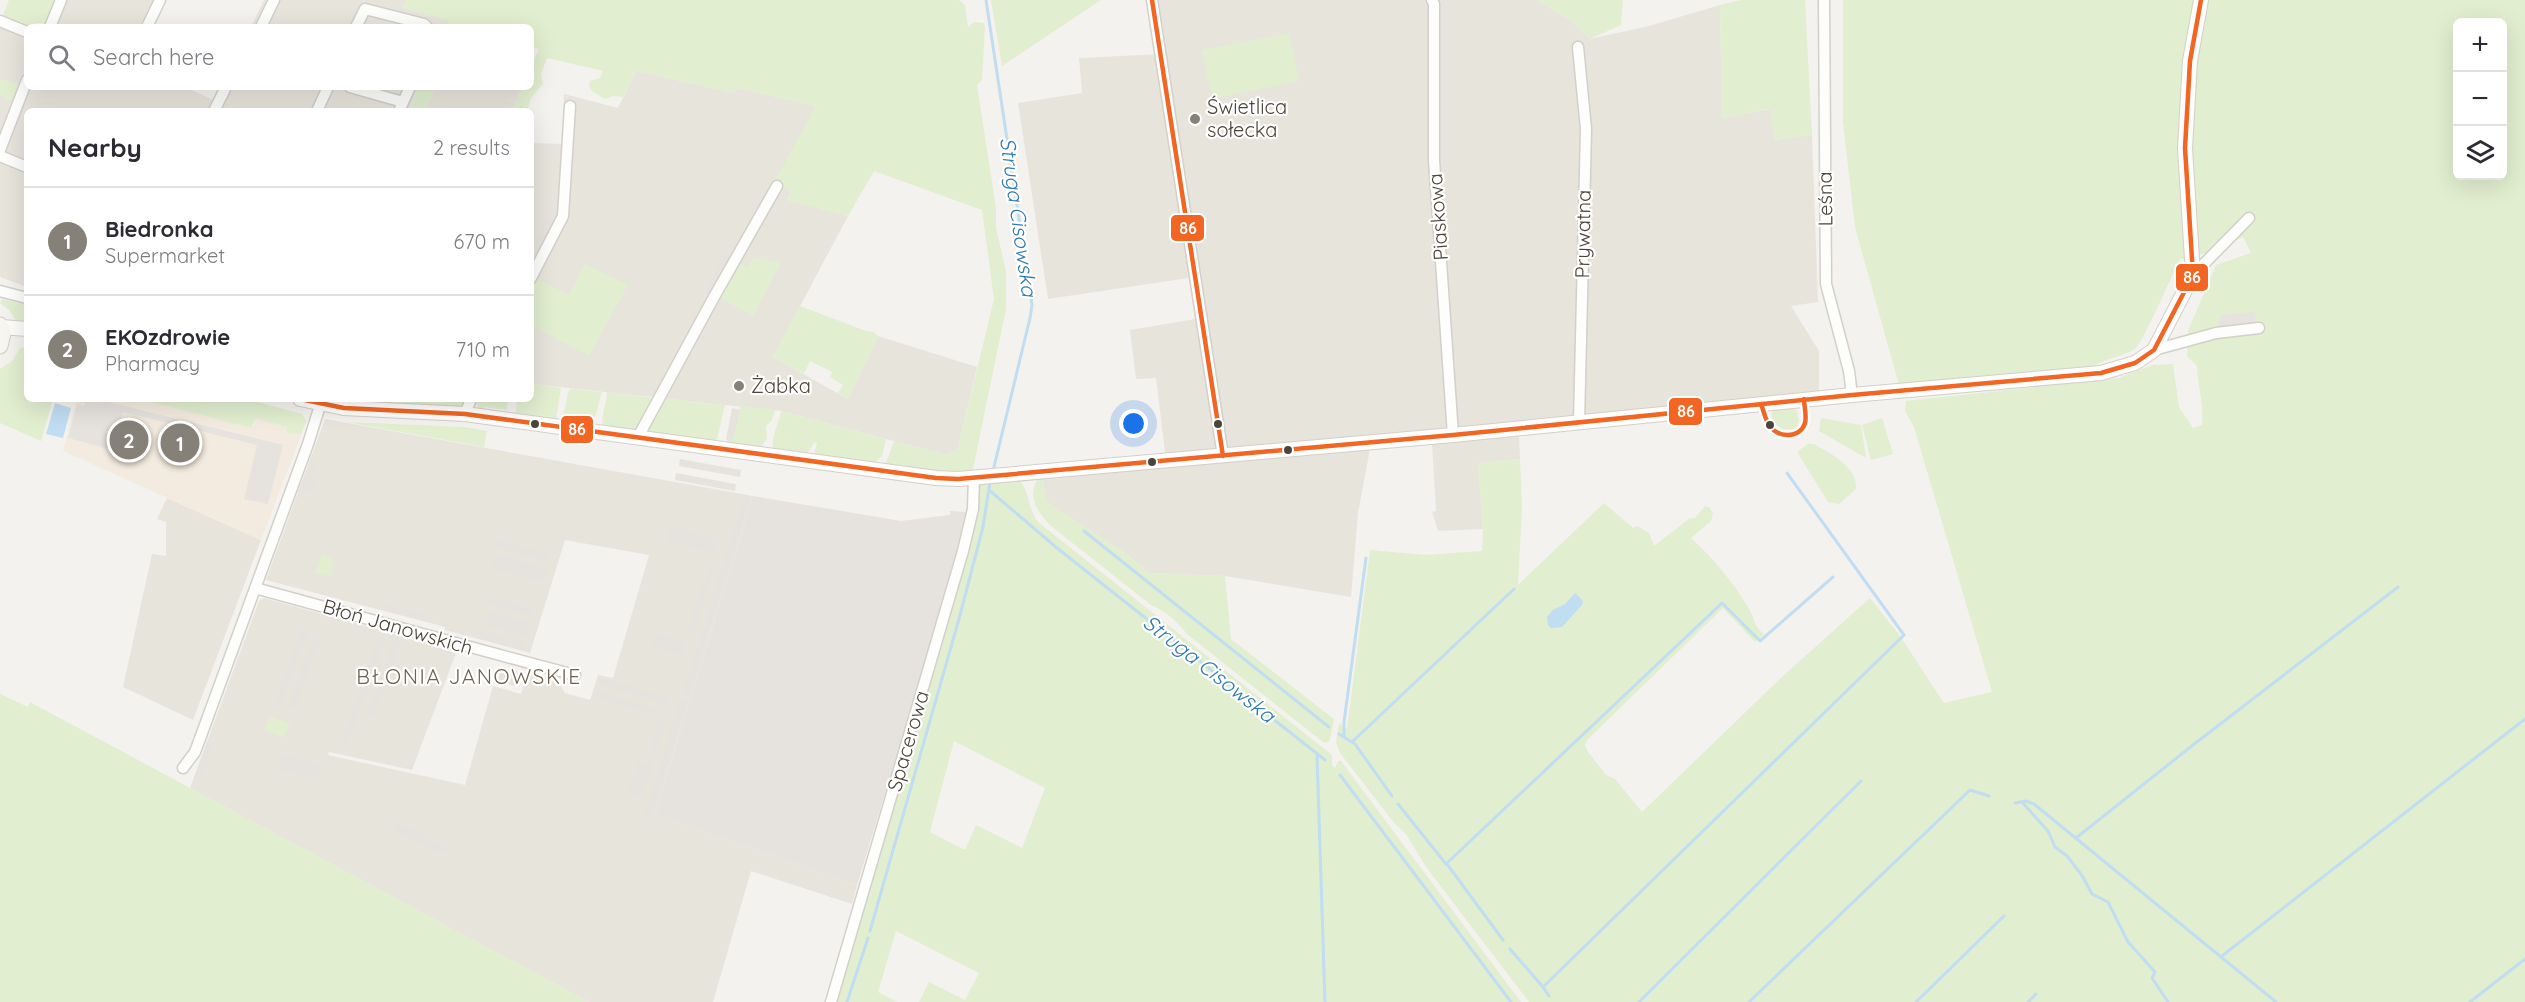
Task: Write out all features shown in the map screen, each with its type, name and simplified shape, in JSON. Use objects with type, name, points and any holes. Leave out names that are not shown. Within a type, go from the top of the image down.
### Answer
[{"type":"street","points":[[51,24],[61,0]]},
{"type":"street","points":[[148,24],[160,0]]},
{"type":"street","points":[[262,24],[274,0]]},
{"type":"street","points":[[1152,0],[1222,456]]},
{"type":"street","name":"Piaskowa","points":[[1432,0],[1434,4],[1432,84],[1434,160],[1453,435]]},
{"type":"street","name":"Leśna","points":[[1824,0],[1826,284],[1850,371],[1852,394]]},
{"type":"street","points":[[2193,275],[2186,148],[2190,61],[2200,0]]},
{"type":"street","points":[[357,24],[364,9],[424,24]]},
{"type":"street","points":[[0,21],[24,31]]},
{"type":"street","name":"Prywatna","points":[[1578,47],[1586,129],[1579,422]]},
{"type":"street","points":[[0,150],[24,88]]},
{"type":"street","points":[[216,108],[224,90]]},
{"type":"street","points":[[318,108],[327,90]]},
{"type":"street","points":[[358,90],[401,106],[409,90]]},
{"type":"street","points":[[534,272],[562,216],[570,106]]},
{"type":"street","points":[[0,156],[24,166]]},
{"type":"street","points":[[638,437],[719,287],[777,186]]},
{"type":"street","points":[[2154,350],[2193,275],[2249,218]]},
{"type":"street","points":[[0,291],[24,297]]},
{"type":"street","points":[[327,402],[363,410],[465,414],[936,478],[974,477],[1453,435],[1852,394],[2101,373],[2135,363],[2154,350],[2216,333],[2259,328]]},
{"type":"street","points":[[1,335],[24,330]]},
{"type":"street","points":[[1,335],[24,334]]},
{"type":"street","points":[[183,768],[195,752],[322,402]]},
{"type":"street","points":[[465,414],[470,402]]},
{"type":"street","name":"Spacerowa","points":[[831,1002],[963,551],[973,509],[974,477]]},
{"type":"street","name":"Błoń Janowskich","points":[[255,588],[398,626],[443,641],[576,675]]},
{"type":"shaded area","points":[[65,0],[162,0],[151,24],[55,24]]},
{"type":"shaded area","points":[[264,0],[406,0],[403,8],[450,20],[448,24],[252,24]]},
{"type":"shaded area","points":[[1152,0],[1537,0],[1571,21],[1590,39],[1649,26],[1720,5],[1722,118],[1771,109],[1775,140],[1812,135],[1818,302],[1791,306],[1819,351],[1819,403],[1519,434],[1520,459],[1478,463],[1483,529],[1438,531],[1432,512],[1436,511],[1432,444],[1370,449],[1358,513],[1351,597],[1225,576],[1149,573],[1129,556],[1047,502],[1042,480],[1167,468],[1156,378],[1136,379],[1130,330],[1195,319],[1189,278],[1048,299],[1018,103],[1082,93],[1079,58],[1162,54]]},
{"type":"shaded area","points":[[0,26],[24,36],[24,80],[0,141]]},
{"type":"shaded area","points":[[636,71],[734,93],[737,88],[816,106],[788,200],[848,216],[773,357],[848,399],[878,336],[977,367],[958,448],[947,455],[781,411],[534,384],[534,143],[562,144],[564,94],[618,108]]},
{"type":"shaded area","points":[[28,90],[192,90],[213,100],[218,90],[418,90],[409,108],[24,108],[24,286],[0,277],[0,156]]},
{"type":"shaded area","points":[[435,90],[521,90],[513,108],[426,108]]},
{"type":"shaded area","points":[[547,217],[554,220],[534,260],[534,244]]},
{"type":"shaded area","points":[[723,255],[728,256],[730,260],[712,295],[705,291]]},
{"type":"shaded area","points":[[2255,312],[2256,328],[2216,333],[2221,315]]},
{"type":"shaded area","points":[[78,402],[160,402],[254,427],[257,405],[307,420],[261,540],[63,451]]},
{"type":"shaded area","points":[[85,402],[108,402],[283,445],[268,504],[244,499],[257,445],[123,412],[113,450],[68,438],[77,405],[84,406]]},
{"type":"shaded area","points":[[732,408],[740,410],[733,440],[726,439]]},
{"type":"shaded area","points":[[325,419],[753,496],[655,814],[857,885],[852,904],[751,871],[713,1002],[589,1002],[190,788],[259,601],[264,598],[456,653],[412,770],[329,752],[328,755],[465,785],[493,686],[521,694],[528,672],[557,680],[565,693],[590,700],[598,675],[613,678],[649,555],[565,540],[530,653],[445,630],[445,627],[266,580]]},
{"type":"shaded area","points":[[680,459],[741,470],[740,477],[679,466]]},
{"type":"shaded area","points":[[310,461],[316,463],[311,477],[317,480],[312,493],[298,492]]},
{"type":"shaded area","points":[[676,473],[736,484],[735,491],[675,480]]},
{"type":"shaded area","points":[[744,495],[751,497],[689,697],[683,695]]},
{"type":"shaded area","points":[[753,496],[901,521],[950,515],[950,511],[966,512],[947,590],[857,885],[655,814]]},
{"type":"shaded area","points":[[167,498],[261,540],[193,720],[123,687],[152,554],[166,556],[166,522],[157,519]]},
{"type":"shaded area","points":[[672,526],[719,540],[715,554],[668,540]]},
{"type":"shaded area","points":[[497,540],[550,554],[548,561],[495,547]]},
{"type":"shaded area","points":[[496,554],[547,568],[543,582],[492,568]]},
{"type":"shaded area","points":[[712,563],[715,564],[694,634],[687,632],[701,586],[705,587]]},
{"type":"shaded area","points":[[490,597],[534,609],[532,616],[488,604]]},
{"type":"shaded area","points":[[382,603],[430,615],[429,622],[381,609]]},
{"type":"shaded area","points":[[489,612],[529,622],[526,636],[485,625]]},
{"type":"shaded area","points":[[301,628],[308,631],[281,705],[275,702]]},
{"type":"shaded area","points":[[480,631],[524,643],[522,650],[478,638]]},
{"type":"shaded area","points":[[315,633],[322,636],[295,709],[288,707]]},
{"type":"shaded area","points":[[656,633],[687,643],[683,656],[652,646]]},
{"type":"shaded area","points":[[379,636],[386,638],[347,745],[341,743]]},
{"type":"shaded area","points":[[395,638],[401,640],[373,717],[367,715]]},
{"type":"shaded area","points":[[502,667],[523,674],[519,687],[497,681]]},
{"type":"shaded area","points":[[600,678],[668,697],[666,704],[598,684]]},
{"type":"shaded area","points":[[595,691],[657,709],[655,715],[594,698]]},
{"type":"shaded area","points":[[681,699],[688,701],[650,820],[643,818]]},
{"type":"shaded area","points":[[660,715],[667,717],[656,751],[650,749]]},
{"type":"shaded area","points":[[208,740],[214,743],[200,783],[193,780]]},
{"type":"shaded area","points":[[649,753],[655,755],[643,796],[629,792],[638,762],[645,764]]},
{"type":"shaded area","points":[[281,755],[322,764],[321,779],[278,769]]},
{"type":"shaded area","points":[[395,824],[409,828],[447,848],[443,854],[406,835],[398,834],[393,830]]},
{"type":"green space","points":[[9,0],[57,0],[48,23],[24,24],[24,27],[2,18]]},
{"type":"green space","points":[[406,0],[959,0],[965,5],[968,27],[974,22],[984,23],[985,27],[982,80],[977,85],[996,208],[996,228],[1006,271],[1006,309],[973,469],[968,473],[946,473],[887,466],[886,463],[894,441],[947,455],[958,448],[994,299],[982,210],[874,171],[848,216],[788,201],[791,190],[774,182],[816,106],[737,88],[734,93],[636,71],[623,97],[613,96],[605,99],[589,87],[590,81],[600,78],[603,71],[547,58],[541,74],[543,84],[531,98],[528,108],[513,108],[521,90],[534,90],[534,60],[539,49],[534,48],[534,24],[448,24],[449,20],[403,8]]},
{"type":"green space","points":[[991,0],[1101,0],[1002,66]]},
{"type":"green space","points":[[1537,0],[1623,0],[1621,25],[1590,39],[1571,21]]},
{"type":"green space","points":[[1741,0],[1805,0],[1812,135],[1775,140],[1770,109],[1722,118],[1720,5]]},
{"type":"green space","points":[[1843,0],[2525,0],[2525,1002],[1529,1002],[1426,867],[1406,834],[1395,824],[1340,753],[1336,743],[1339,723],[1347,729],[1370,550],[1426,555],[1482,551],[1483,529],[1478,463],[1520,459],[1522,507],[1518,585],[1604,503],[1633,528],[1637,526],[1649,533],[1654,546],[1690,518],[1695,518],[1705,506],[1710,508],[1713,514],[1711,521],[1691,538],[1729,579],[1748,607],[1757,627],[1764,634],[1755,642],[1723,608],[1587,740],[1585,745],[1588,752],[1606,775],[1615,779],[1642,812],[1784,675],[1870,598],[1900,636],[1944,703],[1992,692],[1914,427],[1905,411],[1906,401],[2119,378],[2152,365],[2173,364],[2179,407],[2193,428],[2202,425],[2197,366],[2187,356],[2188,331],[2216,265],[2251,253],[2243,237],[2210,252],[2180,259],[2136,348],[2093,367],[1899,385],[1855,227],[1843,122]]},
{"type":"green space","points":[[1289,33],[1299,81],[1212,99],[1202,50]]},
{"type":"green space","points":[[0,79],[22,84],[18,97],[13,96],[11,101],[1,96],[0,98]]},
{"type":"green space","points":[[418,90],[435,90],[426,108],[409,108]]},
{"type":"green space","points":[[753,257],[781,263],[753,316],[717,296],[736,261],[748,267]]},
{"type":"green space","points":[[585,264],[628,285],[589,356],[534,327],[534,285],[537,279],[569,295]]},
{"type":"green space","points":[[2,299],[19,303],[20,300],[24,301],[24,323],[17,322],[9,310],[0,303]]},
{"type":"green space","points":[[800,306],[874,332],[878,336],[848,399],[838,393],[843,385],[830,377],[832,372],[810,361],[804,374],[773,357]]},
{"type":"green space","points":[[24,347],[24,402],[52,402],[41,441],[0,423],[0,369],[12,361],[20,348]]},
{"type":"green space","points":[[534,384],[561,388],[556,419],[516,413],[517,402],[534,402]]},
{"type":"green space","points":[[571,389],[602,392],[596,414],[588,425],[567,423],[563,418],[568,392]]},
{"type":"green space","points":[[607,392],[655,398],[634,431],[603,427],[602,419]]},
{"type":"green space","points":[[660,398],[725,405],[717,439],[715,441],[649,434],[645,430]]},
{"type":"green space","points":[[151,402],[258,402],[302,414],[306,421],[301,434],[286,433],[287,427],[255,418],[252,428]]},
{"type":"green space","points":[[347,402],[463,402],[458,408],[347,404]]},
{"type":"green space","points":[[478,402],[508,402],[507,410],[484,407],[480,409]]},
{"type":"green space","points":[[740,406],[775,410],[772,420],[766,426],[767,439],[762,446],[730,445],[726,439],[733,439]]},
{"type":"green space","points":[[1791,406],[1797,411],[1799,421],[1795,429],[1783,430],[1773,422],[1771,413],[1775,408]]},
{"type":"green space","points":[[781,411],[886,439],[882,456],[874,463],[814,455],[817,443],[814,443],[806,455],[773,449],[773,439]]},
{"type":"green space","points":[[1821,418],[1861,425],[1866,458],[1819,431]]},
{"type":"green space","points":[[1882,418],[1893,454],[1871,460],[1862,425]]},
{"type":"green space","points":[[346,422],[464,427],[487,431],[484,447]]},
{"type":"green space","points":[[1808,444],[1814,444],[1835,457],[1853,474],[1856,489],[1839,504],[1828,502],[1797,452]]},
{"type":"green space","points":[[1019,480],[1023,484],[1034,517],[1038,522],[1332,755],[1332,765],[1335,768],[1338,761],[1341,761],[1521,1002],[919,1002],[929,982],[965,1000],[979,973],[896,931],[878,992],[897,1002],[834,1002],[977,483]],"holes":[[[954,741],[1045,788],[1022,848],[976,825],[965,850],[930,832]]]},
{"type":"green space","points":[[1037,480],[1042,480],[1047,502],[1129,556],[1149,573],[1225,576],[1231,639],[1334,719],[1330,740],[1323,742],[1187,634],[1171,617],[1151,605],[1051,526],[1035,505],[1033,493]]},
{"type":"green space","points":[[322,554],[333,560],[331,577],[315,573]]},
{"type":"green space","points":[[0,694],[28,707],[30,702],[589,1002],[0,1002]]},
{"type":"green space","points":[[270,716],[290,723],[284,738],[264,730]]},
{"type":"water","points":[[55,403],[71,408],[63,438],[46,434]]},
{"type":"water","points":[[1575,593],[1583,601],[1582,605],[1562,627],[1551,628],[1547,617],[1553,610],[1565,604]]},
{"type":"waterway","name":"Struga Cisowska","points":[[986,0],[1032,305],[994,467]]},
{"type":"waterway","points":[[1549,996],[1543,987],[1904,635],[1787,473]]},
{"type":"waterway","points":[[870,931],[959,619],[983,527],[990,482]]},
{"type":"waterway","name":"Struga Cisowska","points":[[989,490],[1057,548],[1325,760]]},
{"type":"waterway","points":[[1084,531],[1329,727]]},
{"type":"waterway","points":[[1344,737],[1344,722],[1366,558]]},
{"type":"waterway","points":[[1398,804],[1446,864],[1722,603],[1760,641],[1833,577]]},
{"type":"waterway","points":[[2076,838],[2398,587]]},
{"type":"waterway","points":[[1352,742],[1514,589]]},
{"type":"waterway","points":[[2222,956],[2525,719]]},
{"type":"waterway","points":[[1339,734],[1355,744],[1392,796]]},
{"type":"waterway","points":[[1317,755],[1325,1002]]},
{"type":"waterway","name":"Struga Cisowska","points":[[1340,775],[1511,1002]]},
{"type":"waterway","points":[[1639,1002],[1861,781]]},
{"type":"waterway","points":[[1749,1002],[1970,790],[1989,796]]},
{"type":"waterway","points":[[2015,803],[2026,801],[2034,804],[2276,1002]]},
{"type":"waterway","points":[[2022,802],[2048,831],[2055,847],[2067,856],[2083,877],[2092,894],[2108,902],[2128,942],[2155,972],[2152,978],[2168,1002]]},
{"type":"waterway","points":[[1447,864],[1503,940]]},
{"type":"waterway","points":[[1916,1002],[2004,916]]},
{"type":"waterway","points":[[847,1002],[868,938]]},
{"type":"waterway","points":[[1510,949],[1543,987]]},
{"type":"waterway","points":[[2470,1002],[2525,959]]},
{"type":"waterway","points":[[2028,1002],[2036,994]]},
{"type":"transit line","name":"86","points":[[1152,0],[1223,456]]},
{"type":"transit line","name":"86","points":[[315,402],[344,408],[465,414],[936,478],[958,479],[1453,435],[1852,395],[2101,373],[2135,363],[2154,350],[2193,275],[2185,148],[2190,61],[2201,0]]},
{"type":"transit line","name":"86","points":[[1761,404],[1770,426],[1778,433],[1789,435],[1799,432],[1805,423],[1804,399]]},
{"type":"place","name":"Świetlica sołecka","points":[[1195,119]]},
{"type":"place","name":"Żabka","points":[[739,386]]},
{"type":"place","name":"EKOzdrowie","points":[[129,440]]},
{"type":"place","name":"Biedronka","points":[[180,443]]},
{"type":"district","name":"BŁONIA JANOWSKIE","points":[[469,677]]}]
